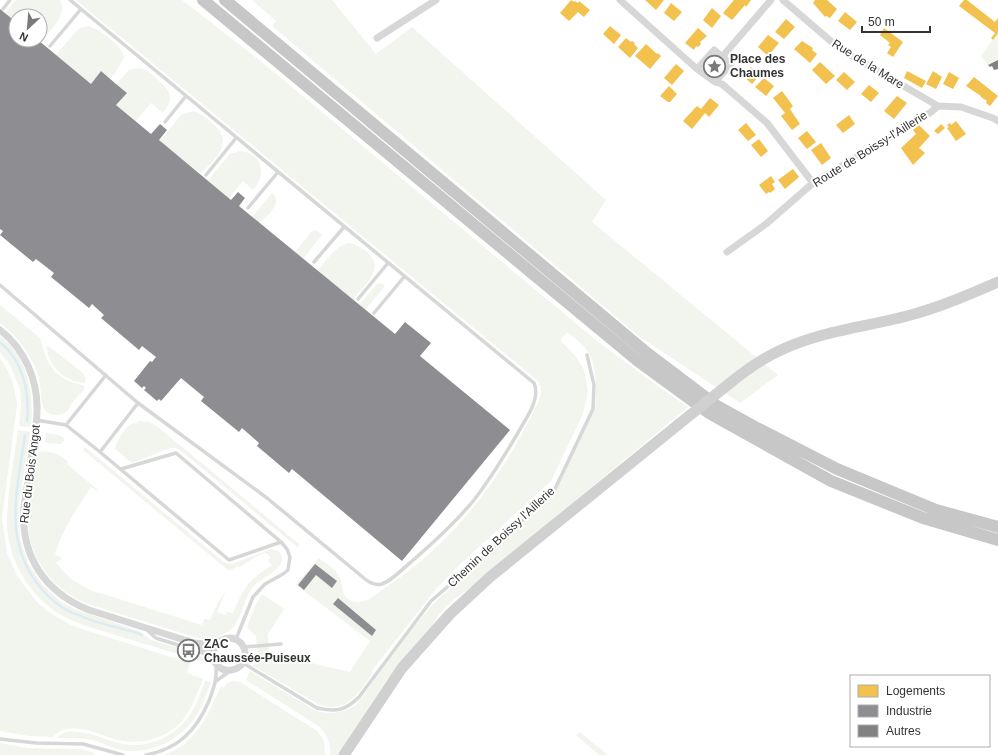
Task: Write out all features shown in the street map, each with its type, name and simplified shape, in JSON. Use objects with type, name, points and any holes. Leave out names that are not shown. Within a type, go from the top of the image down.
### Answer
[{"type":"highway","points":[[203,0],[638,361],[709,413],[831,481],[923,518],[998,540]]},
{"type":"highway","points":[[225,0],[647,353],[718,406],[755,427],[837,469],[936,510],[998,527]]},
{"type":"highway","points":[[837,469],[957,511],[998,522]]},
{"type":"main road","points":[[344,755],[402,668],[450,614],[490,577],[730,383],[765,358],[796,344],[823,335],[926,311],[996,283]]},
{"type":"street","points":[[378,38],[436,0]]},
{"type":"street","points":[[620,0],[696,67],[715,82],[722,84],[767,123],[813,183]]},
{"type":"street","points":[[722,57],[770,0]]},
{"type":"street","name":"Rue de la Mare","points":[[783,0],[840,50],[938,106]]},
{"type":"street","points":[[696,67],[714,50],[731,64],[715,82]]},
{"type":"street","points":[[938,106],[961,107],[996,118]]},
{"type":"street","name":"Route de Boissy-l'Aillerie","points":[[727,252],[766,224],[813,183],[894,135],[938,106]]},
{"type":"street","name":"Rue du Bois Angot","points":[[0,330],[17,347],[23,356],[30,372],[37,398],[36,420],[24,506],[26,540],[36,568],[60,594],[89,610],[194,643],[207,644],[220,641]]},
{"type":"street","points":[[228,638],[236,639],[243,646],[245,654],[242,663],[234,669],[224,669],[219,667],[215,661],[214,649],[220,641],[228,638]]},
{"type":"street","name":"Rue du Bois Angot","points":[[194,643],[207,651],[215,661]]},
{"type":"lane","points":[[3,9],[10,0]]},
{"type":"lane","points":[[0,285],[138,403],[267,498],[365,579],[377,585],[382,584],[392,577],[432,543],[457,520],[473,501],[513,442],[532,406],[535,394],[534,383],[70,0]]},
{"type":"lane","points":[[50,46],[81,9]]},
{"type":"lane","points":[[165,122],[186,96]]},
{"type":"lane","points":[[206,175],[236,138]]},
{"type":"lane","points":[[248,208],[278,172]]},
{"type":"lane","points":[[314,262],[344,227]]},
{"type":"lane","points":[[358,300],[388,263]]},
{"type":"lane","points":[[374,313],[404,277]]},
{"type":"lane","name":"Chemin de Boissy l'Aillerie","points":[[242,663],[317,708],[330,711],[343,709],[351,705],[359,697],[431,601],[487,553],[554,491],[593,409],[594,385],[587,354]]},
{"type":"lane","points":[[66,425],[106,375]]},
{"type":"lane","points":[[100,452],[138,403]]},
{"type":"lane","points":[[36,420],[66,425],[230,560],[281,542]]},
{"type":"lane","points":[[120,469],[176,453],[281,542],[287,549],[290,557],[288,570],[258,590],[253,597],[236,639]]},
{"type":"lane","points":[[144,627],[156,638],[206,654],[215,661],[216,681],[203,715],[186,736],[172,746],[153,754],[146,755]]},
{"type":"lane","points":[[243,646],[281,644]]},
{"type":"lane","points":[[216,681],[234,669]]},
{"type":"lane","points":[[0,738],[36,743],[83,744],[123,755]]},
{"type":"shaded area","points":[[16,0],[60,0],[62,12],[57,22],[48,33],[48,8],[9,8]]},
{"type":"shaded area","points":[[76,0],[182,0],[263,63],[597,341],[688,407],[470,588],[453,600],[439,614],[432,626],[382,687],[338,755],[330,755],[328,740],[320,727],[246,680],[250,671],[316,711],[327,713],[337,712],[346,710],[356,705],[433,604],[552,496],[595,408],[596,379],[591,357],[581,343],[567,332],[560,340],[577,358],[584,370],[588,391],[583,414],[551,481],[457,567],[436,589],[374,668],[363,687],[352,699],[338,706],[330,707],[320,705],[253,666],[258,655],[256,636],[247,627],[255,606],[262,594],[284,609],[268,634],[269,653],[350,672],[370,641],[296,585],[319,558],[337,573],[341,580],[346,598],[355,602],[362,602],[370,599],[427,556],[467,515],[501,469],[534,411],[539,400],[541,389],[540,384]]},
{"type":"shaded area","points":[[252,0],[332,0],[376,54],[412,27],[606,200],[592,222],[778,375],[740,403],[640,337],[272,26],[276,21]]},
{"type":"shaded area","points":[[88,26],[98,30],[115,43],[123,53],[124,57],[110,79],[101,71],[91,84],[56,55],[78,29]]},
{"type":"shaded area","points":[[998,33],[998,60],[988,65],[981,56]]},
{"type":"shaded area","points":[[138,68],[149,72],[162,83],[170,95],[170,99],[167,108],[163,113],[151,103],[136,121],[116,105],[127,93],[116,84],[129,70]]},
{"type":"shaded area","points":[[193,111],[201,114],[219,130],[223,143],[217,156],[201,174],[160,141],[180,116]]},
{"type":"shaded area","points":[[240,151],[253,156],[258,160],[261,171],[260,177],[258,184],[253,190],[243,181],[229,198],[208,180],[230,154]]},
{"type":"shaded area","points":[[272,193],[276,200],[275,205],[270,213],[260,223],[252,217]]},
{"type":"shaded area","points":[[316,230],[322,235],[303,259],[295,252],[311,232]]},
{"type":"shaded area","points":[[349,243],[366,251],[372,257],[374,264],[372,276],[353,300],[317,271],[336,250],[344,244]]},
{"type":"shaded area","points":[[378,283],[385,286],[365,310],[359,305]]},
{"type":"shaded area","points":[[0,305],[40,338],[47,360],[56,373],[69,381],[84,386],[84,390],[65,413],[54,415],[45,410],[42,402],[39,377],[36,369],[24,347],[7,328],[0,323]]},
{"type":"shaded area","points":[[0,336],[18,355],[28,377],[32,402],[31,427],[19,426],[21,406],[20,389],[10,365],[0,352]]},
{"type":"shaded area","points":[[47,345],[83,373],[86,378],[85,383],[73,381],[58,372],[51,362],[47,351]]},
{"type":"shaded area","points":[[0,359],[12,380],[17,405],[2,518],[7,553],[17,576],[37,602],[47,611],[69,624],[82,629],[190,663],[187,673],[203,679],[189,711],[182,721],[168,733],[159,737],[151,740],[132,742],[114,739],[82,729],[62,730],[53,737],[29,736],[0,731]]},
{"type":"shaded area","points":[[139,421],[149,422],[158,427],[299,544],[299,546],[297,547],[179,449],[170,448],[132,463],[115,449],[126,428]]},
{"type":"shaded area","points":[[18,430],[30,432],[19,505],[20,539],[29,565],[42,584],[60,601],[74,609],[139,631],[151,640],[198,654],[211,663],[78,623],[63,616],[40,599],[23,577],[16,564],[8,538],[7,512],[9,489]]},
{"type":"shaded area","points":[[46,433],[59,435],[65,439],[61,444],[46,443]]},
{"type":"shaded area","points":[[85,447],[225,563],[232,564],[271,549],[277,550],[280,553],[282,560],[281,564],[253,587],[249,593],[238,621],[229,631],[213,638],[198,638],[88,604],[63,590],[44,570],[32,546],[28,517],[36,456],[40,452],[51,452],[62,457],[68,462],[67,464],[98,490],[97,491],[91,487],[75,511],[55,555],[61,557],[61,559],[56,563],[71,579],[90,590],[202,625],[204,619],[210,620],[217,604],[226,590],[217,612],[225,615],[227,612],[233,613],[240,596],[247,585],[272,565],[268,560],[271,558],[265,553],[257,556],[240,567],[238,566],[229,571],[83,450]]},
{"type":"shaded area","points":[[205,681],[211,682],[203,704],[196,716],[182,732],[173,739],[154,748],[133,751],[122,750],[86,739],[56,738],[64,733],[78,732],[133,745],[141,745],[158,740],[174,731],[187,719],[195,705]]},
{"type":"shaded area","points":[[233,681],[240,682],[317,731],[324,741],[325,755],[164,755],[185,744],[193,736],[206,718],[221,686],[224,688],[227,683]]},
{"type":"shaded area","points":[[580,732],[608,755],[599,755],[576,735]]},
{"type":"shaded area","points":[[0,743],[26,748],[81,749],[92,752],[95,755],[0,755]]},
{"type":"building: Logements","points":[[571,0],[578,3],[579,1],[590,10],[584,17],[578,12],[569,21],[560,13]]},
{"type":"building: Logements","points":[[645,0],[664,0],[656,10]]},
{"type":"building: Logements","points":[[734,0],[751,0],[732,20],[723,13]]},
{"type":"building: Logements","points":[[815,0],[827,0],[837,9],[830,18],[825,17],[813,3]]},
{"type":"building: Logements","points":[[964,0],[967,0],[995,22],[998,18],[998,33],[993,40],[991,38],[995,33],[959,6]]},
{"type":"building: Logements","points":[[671,3],[682,12],[674,21],[664,13]]},
{"type":"building: Logements","points":[[712,8],[721,16],[712,28],[703,20]]},
{"type":"building: Logements","points":[[845,12],[857,22],[850,30],[838,21]]},
{"type":"building: Logements","points":[[786,19],[795,27],[784,39],[775,32]]},
{"type":"building: Logements","points":[[610,26],[621,35],[614,44],[603,34]]},
{"type":"building: Logements","points":[[698,28],[707,36],[700,42],[701,44],[698,47],[696,46],[694,50],[685,43]]},
{"type":"building: Logements","points":[[884,28],[903,42],[893,57],[887,53],[891,47],[888,45],[890,43],[880,35]]},
{"type":"building: Logements","points":[[768,35],[779,43],[768,56],[758,47]]},
{"type":"building: Logements","points":[[626,38],[635,43],[634,44],[638,48],[630,58],[618,47]]},
{"type":"building: Logements","points":[[802,41],[813,48],[812,50],[817,54],[810,63],[794,49]]},
{"type":"building: Logements","points":[[646,44],[661,56],[650,69],[635,56]]},
{"type":"building: Logements","points":[[820,62],[835,76],[826,84],[812,70]]},
{"type":"building: Logements","points":[[676,64],[684,71],[672,85],[664,78]]},
{"type":"building: Logements","points":[[751,67],[760,75],[752,84],[743,76]]},
{"type":"building: Logements","points":[[907,71],[926,81],[922,88],[904,78]]},
{"type":"building: Logements","points":[[933,71],[942,77],[936,89],[926,84]]},
{"type":"building: Logements","points":[[844,72],[855,82],[847,90],[836,80]]},
{"type":"building: Logements","points":[[949,72],[959,78],[953,89],[943,84]]},
{"type":"building: Logements","points":[[974,77],[998,96],[990,106],[981,96],[966,86]]},
{"type":"building: Logements","points":[[764,78],[774,86],[766,96],[755,87]]},
{"type":"building: Logements","points":[[869,85],[879,93],[871,102],[861,94]]},
{"type":"building: Logements","points":[[669,86],[677,94],[670,102],[668,102],[660,96]]},
{"type":"building: Logements","points":[[782,91],[793,106],[790,109],[800,124],[792,130],[781,116],[785,113],[773,98]]},
{"type":"building: Logements","points":[[897,96],[907,103],[894,119],[884,111]]},
{"type":"building: Logements","points":[[710,98],[719,105],[709,117],[705,113],[692,129],[683,121],[697,106],[701,109]]},
{"type":"building: Logements","points":[[849,115],[855,124],[843,133],[836,125]]},
{"type":"building: Logements","points":[[956,121],[966,134],[956,141],[947,128],[949,127],[947,125],[950,123],[951,125]]},
{"type":"building: Logements","points":[[746,123],[756,135],[748,141],[738,130]]},
{"type":"building: Logements","points":[[941,124],[945,128],[938,134],[934,131]]},
{"type":"building: Logements","points":[[919,125],[930,136],[919,148],[925,153],[913,165],[901,148],[916,134],[913,130]]},
{"type":"building: Logements","points":[[807,131],[816,142],[807,149],[798,138]]},
{"type":"building: Logements","points":[[759,139],[768,151],[761,157],[751,145]]},
{"type":"building: Logements","points":[[821,143],[831,158],[822,165],[811,150]]},
{"type":"building: Logements","points":[[793,169],[799,177],[785,189],[778,180]]},
{"type":"building: Logements","points":[[771,176],[775,182],[772,184],[775,189],[766,194],[759,185]]},
{"type":"building: Industrie","points":[[0,9],[8,16],[8,48],[48,48],[91,84],[101,71],[127,93],[116,105],[151,134],[160,124],[167,130],[159,140],[231,200],[238,192],[245,198],[239,206],[395,334],[405,322],[431,343],[420,356],[510,430],[402,561],[292,469],[289,473],[257,446],[259,443],[242,428],[239,432],[201,401],[204,397],[181,378],[161,401],[159,399],[157,401],[144,390],[146,388],[144,386],[142,388],[134,381],[150,361],[152,362],[156,357],[142,346],[139,350],[101,318],[104,315],[92,304],[89,308],[51,277],[54,273],[36,259],[33,262],[0,235],[3,231],[0,229]]},
{"type":"building: Industrie","points":[[315,564],[337,581],[332,588],[316,575],[304,590],[298,585]]},
{"type":"building: Industrie","points":[[338,598],[376,630],[372,636],[333,604]]},
{"type":"building: Autres","points":[[998,60],[998,69],[994,70],[992,66],[990,67],[988,65]]},
{"type":"waterway","points":[[0,342],[14,358],[23,378],[26,388],[28,410],[27,421]]},
{"type":"waterway","points":[[25,435],[17,492],[16,529],[19,547],[26,565],[42,590],[65,609],[90,620],[142,635]]},
{"type":"place","name":"Place des Chaumes","points":[[714,66]]},
{"type":"place","name":"ZAC Chaussée-Puiseux","points":[[189,651]]}]
